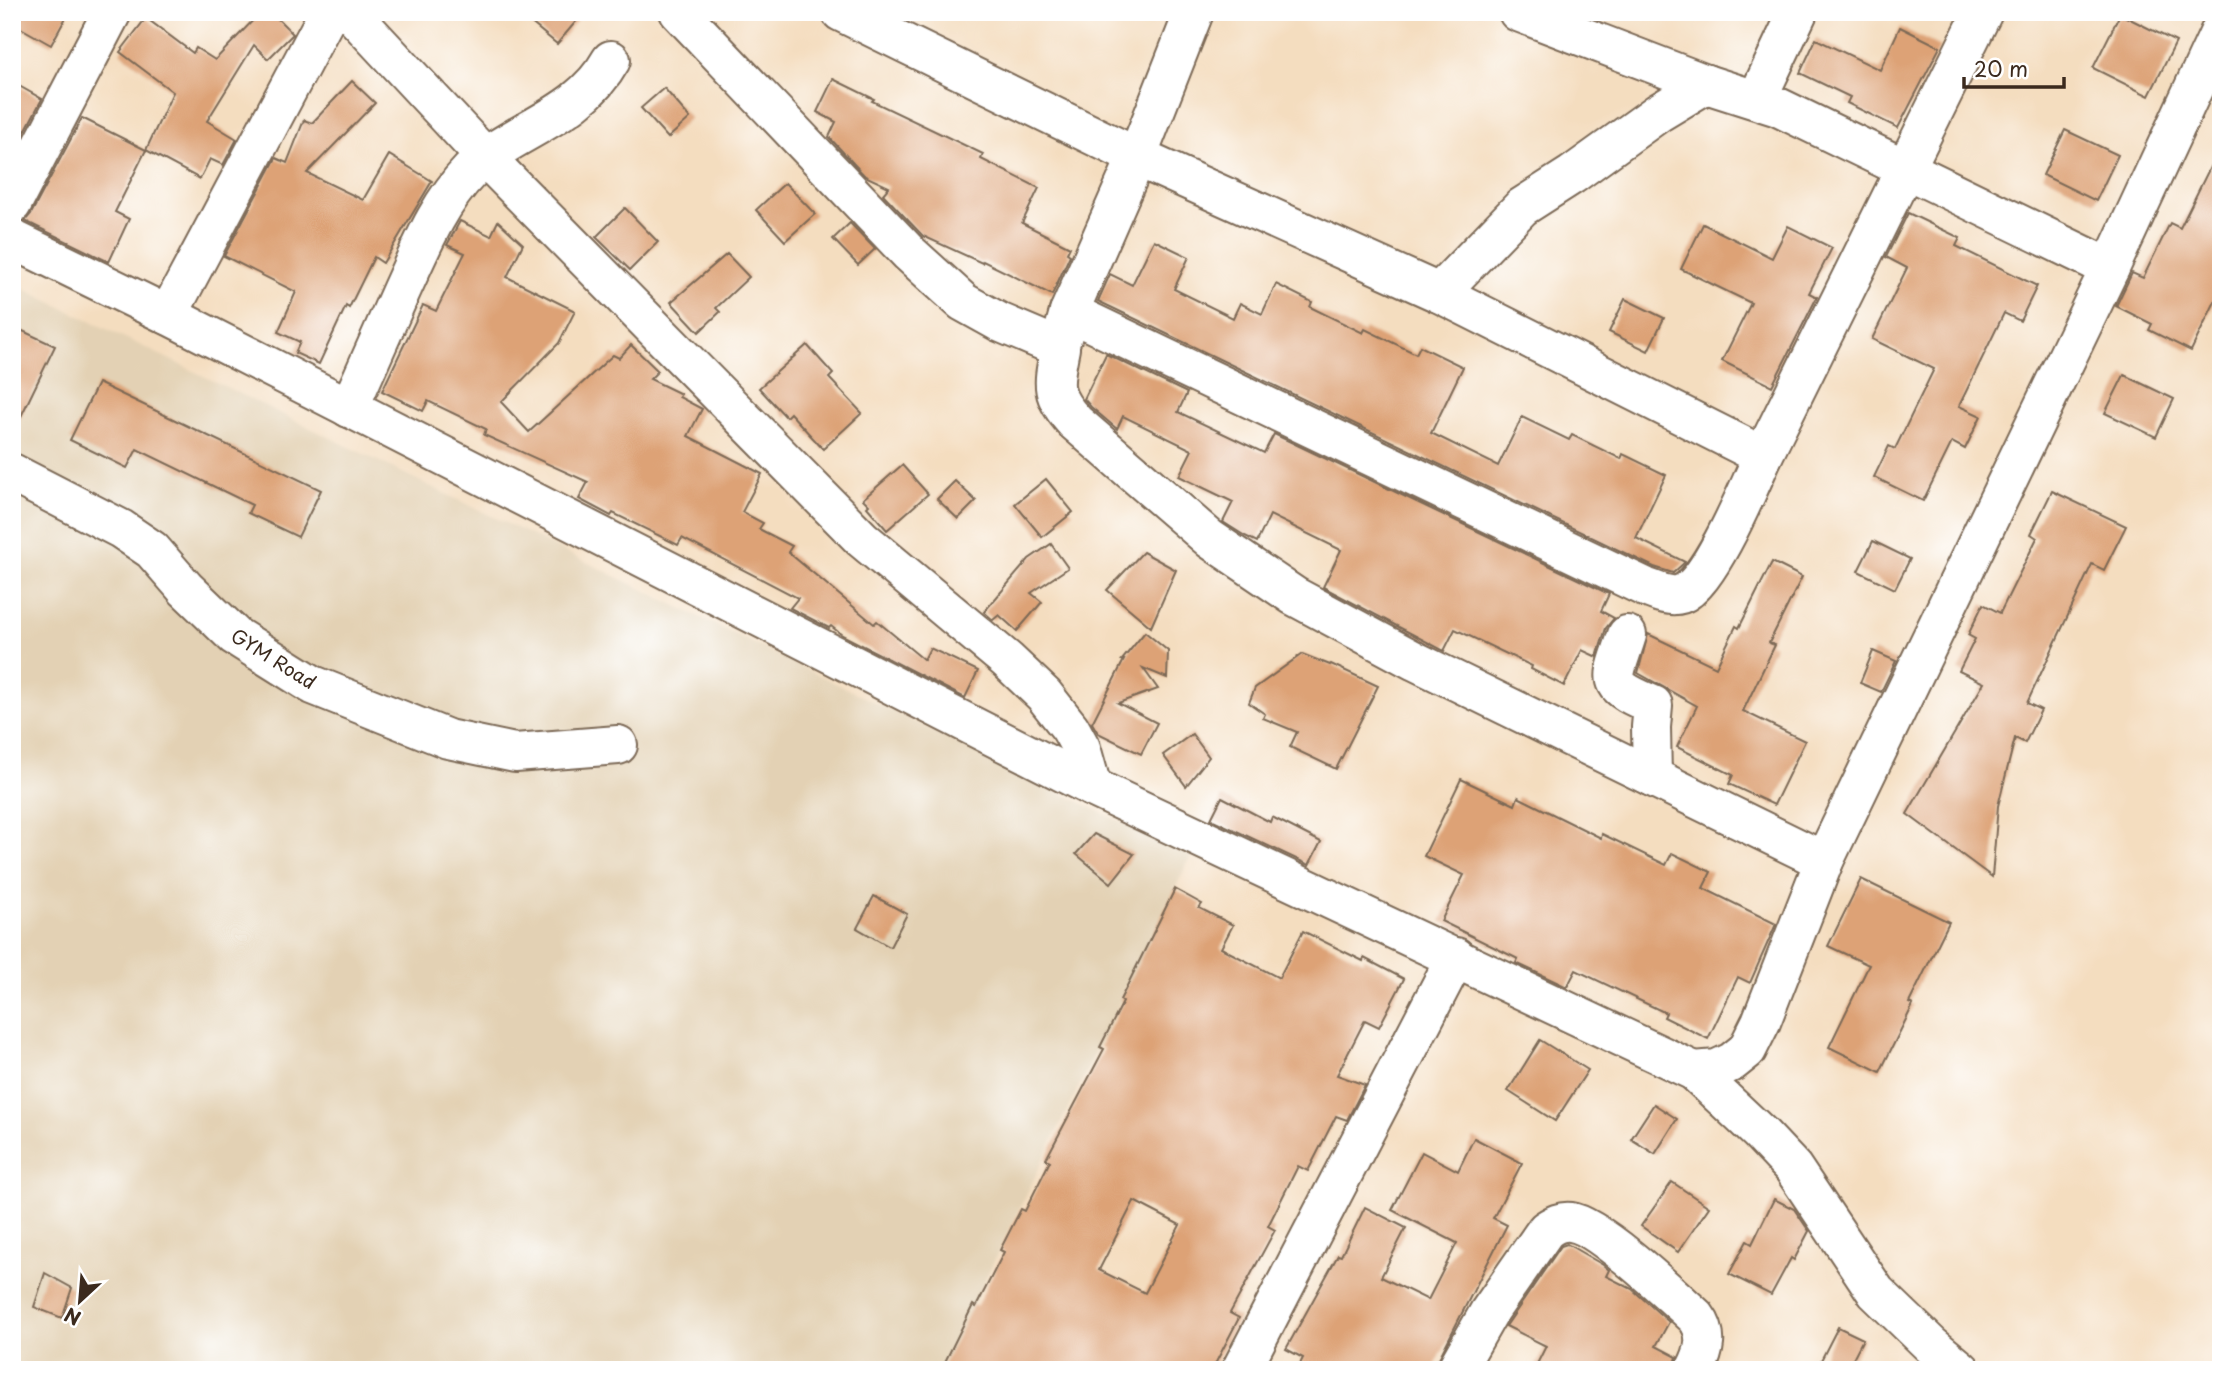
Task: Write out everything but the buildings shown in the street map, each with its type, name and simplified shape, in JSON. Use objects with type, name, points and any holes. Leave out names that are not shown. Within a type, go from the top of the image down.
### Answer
[{"type":"street","points":[[12,204],[112,12]]},
{"type":"street","points":[[168,315],[328,12]]},
{"type":"street","points":[[350,12],[486,158],[862,538],[1007,660],[1044,695],[1070,728],[1081,748],[1092,787]]},
{"type":"street","points":[[679,12],[909,253],[963,302],[999,322],[1064,330],[1360,453],[1644,587],[1665,594],[1682,594],[1695,585],[1731,526],[1983,12]]},
{"type":"street","points":[[841,12],[1137,157],[1439,293],[1763,456]]},
{"type":"street","points":[[1194,12],[1137,157],[1064,330],[1053,385],[1061,407],[1210,540],[1294,596],[1403,654],[1824,861]]},
{"type":"street","points":[[1518,12],[1706,84],[1757,99],[1906,168],[2110,268]]},
{"type":"street","points":[[1757,99],[1798,12]]},
{"type":"street","points":[[1694,1071],[1717,1069],[1732,1062],[1746,1050],[1761,1021],[1824,861],[2110,268],[2221,29]]},
{"type":"street","points":[[349,408],[415,260],[446,202],[461,181],[486,158],[572,103],[603,75],[611,60]]},
{"type":"street","points":[[1439,293],[1522,207],[1583,168],[1658,113],[1706,84]]},
{"type":"street","points":[[12,239],[168,315],[1092,787],[1694,1071],[1793,1168],[1876,1292],[1961,1370]]},
{"type":"street","name":"GYM Road","points":[[12,473],[121,529],[152,550],[186,589],[235,636],[313,685],[449,739],[515,753],[618,745]]},
{"type":"street","points":[[1627,635],[1614,672],[1615,684],[1624,692],[1653,705],[1653,777]]},
{"type":"street","points":[[1241,1370],[1456,957]]},
{"type":"street","points":[[1457,1370],[1489,1312],[1546,1230],[1558,1222],[1571,1222],[1598,1235],[1696,1317],[1704,1327],[1705,1343],[1695,1370]]},
{"type":"shaded area","points":[[12,283],[1191,856],[941,1370],[12,1370]]}]
